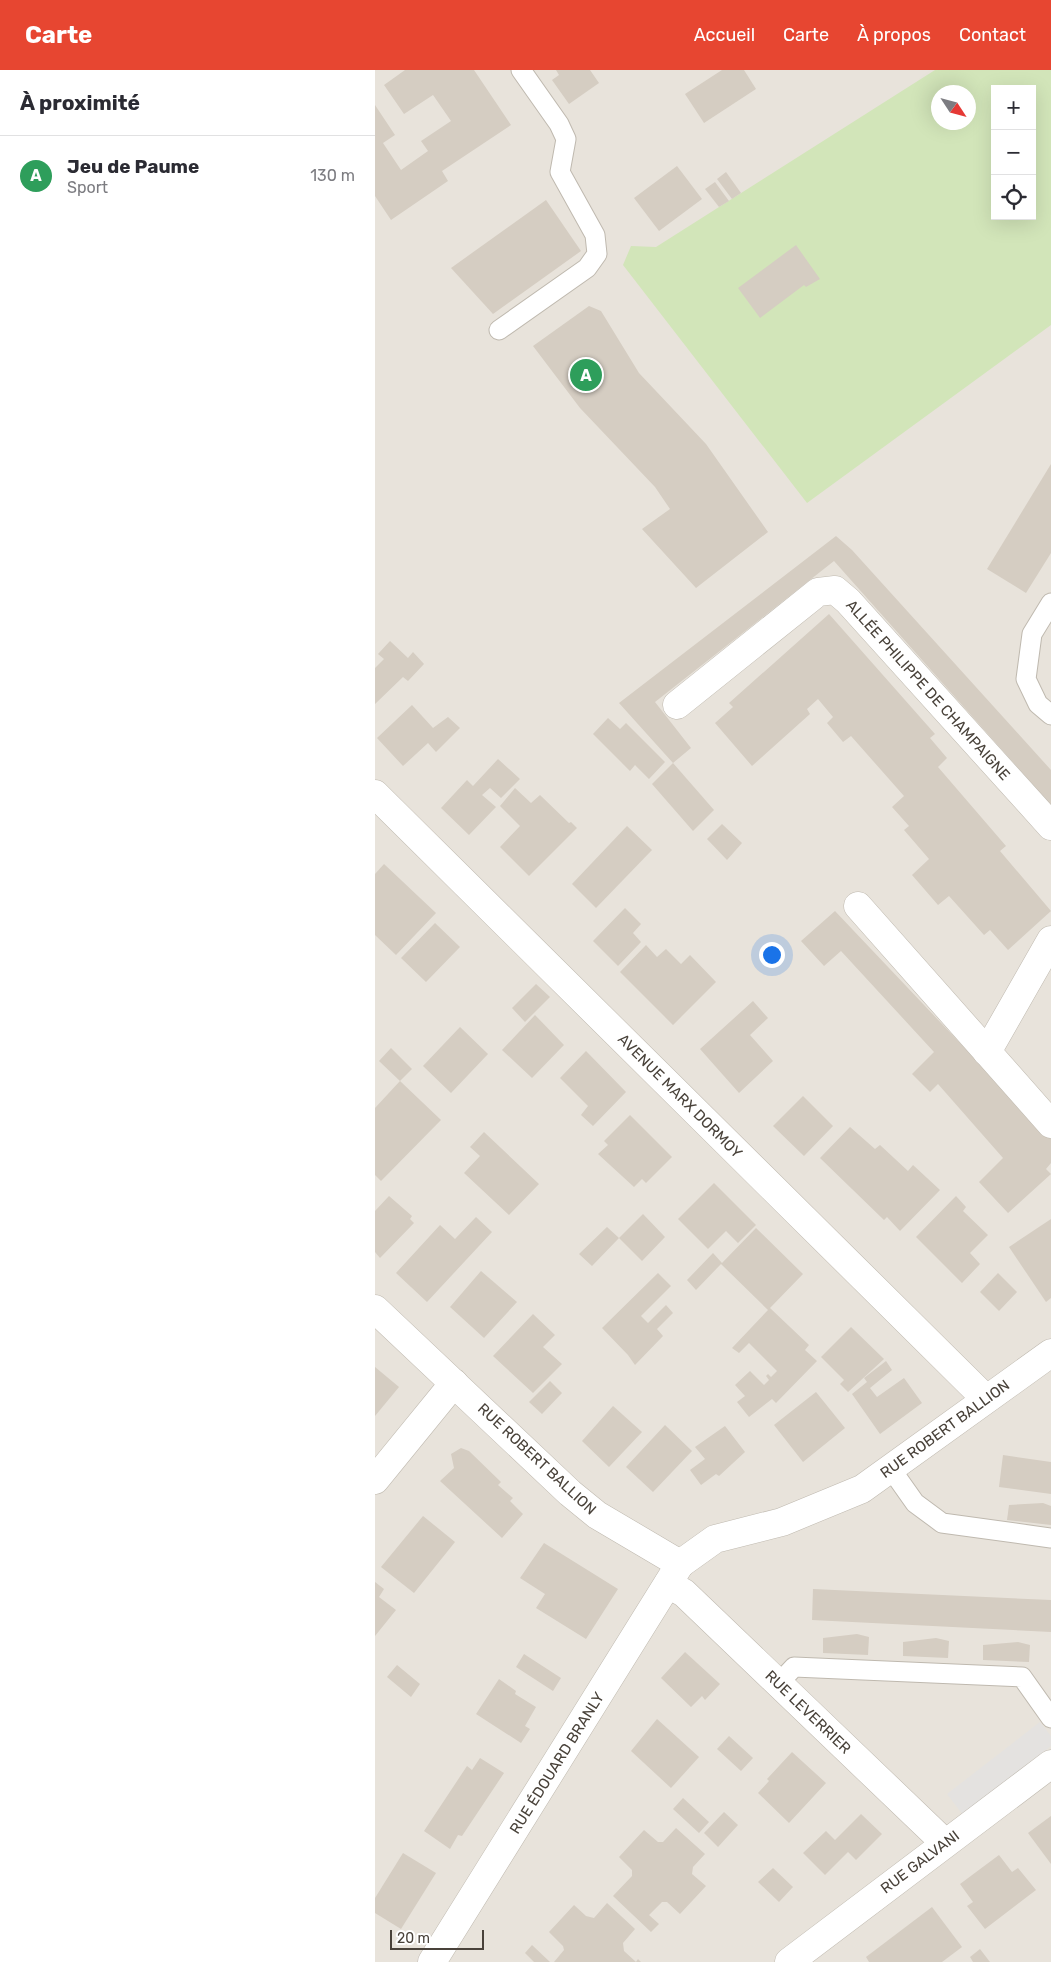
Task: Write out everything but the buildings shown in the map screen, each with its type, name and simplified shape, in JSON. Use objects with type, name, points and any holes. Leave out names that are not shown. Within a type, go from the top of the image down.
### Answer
[{"type":"street","name":"ALLÉE PHILIPPE DE CHAMPAIGNE","points":[[677,705],[818,592],[835,590],[848,601],[1051,826]]},
{"type":"street","name":"AVENUE MARX DORMOY","points":[[375,794],[986,1399]]},
{"type":"street","points":[[858,906],[1051,1124]]},
{"type":"street","points":[[987,1052],[1051,940]]},
{"type":"street","name":"RUE ROBERT BALLION","points":[[375,1309],[570,1493],[674,1574],[715,1539],[782,1522],[862,1489],[1050,1355]]},
{"type":"street","points":[[375,1480],[454,1383]]},
{"type":"street","name":"RUE LEVERRIER","points":[[674,1574],[683,1593],[945,1843]]},
{"type":"street","name":"RUE ÉDOUARD BRANLY","points":[[432,1962],[674,1574]]},
{"type":"street","name":"RUE GALVANI","points":[[789,1962],[1051,1764]]},
{"type":"lane","points":[[499,330],[587,268],[597,254],[595,235],[559,172],[566,140],[559,124],[521,70]]},
{"type":"lane","points":[[1051,603],[1032,634],[1026,678],[1038,704],[1051,715]]},
{"type":"lane","points":[[891,1469],[915,1503],[942,1523],[1051,1538]]},
{"type":"lane","points":[[779,1684],[794,1666],[1022,1677],[1051,1718]]},
{"type":"shaded area","points":[[375,70],[1051,70],[1051,1962],[375,1962]]},
{"type":"shaded area","points":[[1040,1722],[1051,1736],[1051,1746],[963,1815],[947,1794]]},
{"type":"green space","points":[[935,70],[1051,70],[1051,325],[807,503],[623,265],[631,246],[656,247]]},
{"type":"place","name":"Jeu de Paume","points":[[586,375]]}]
